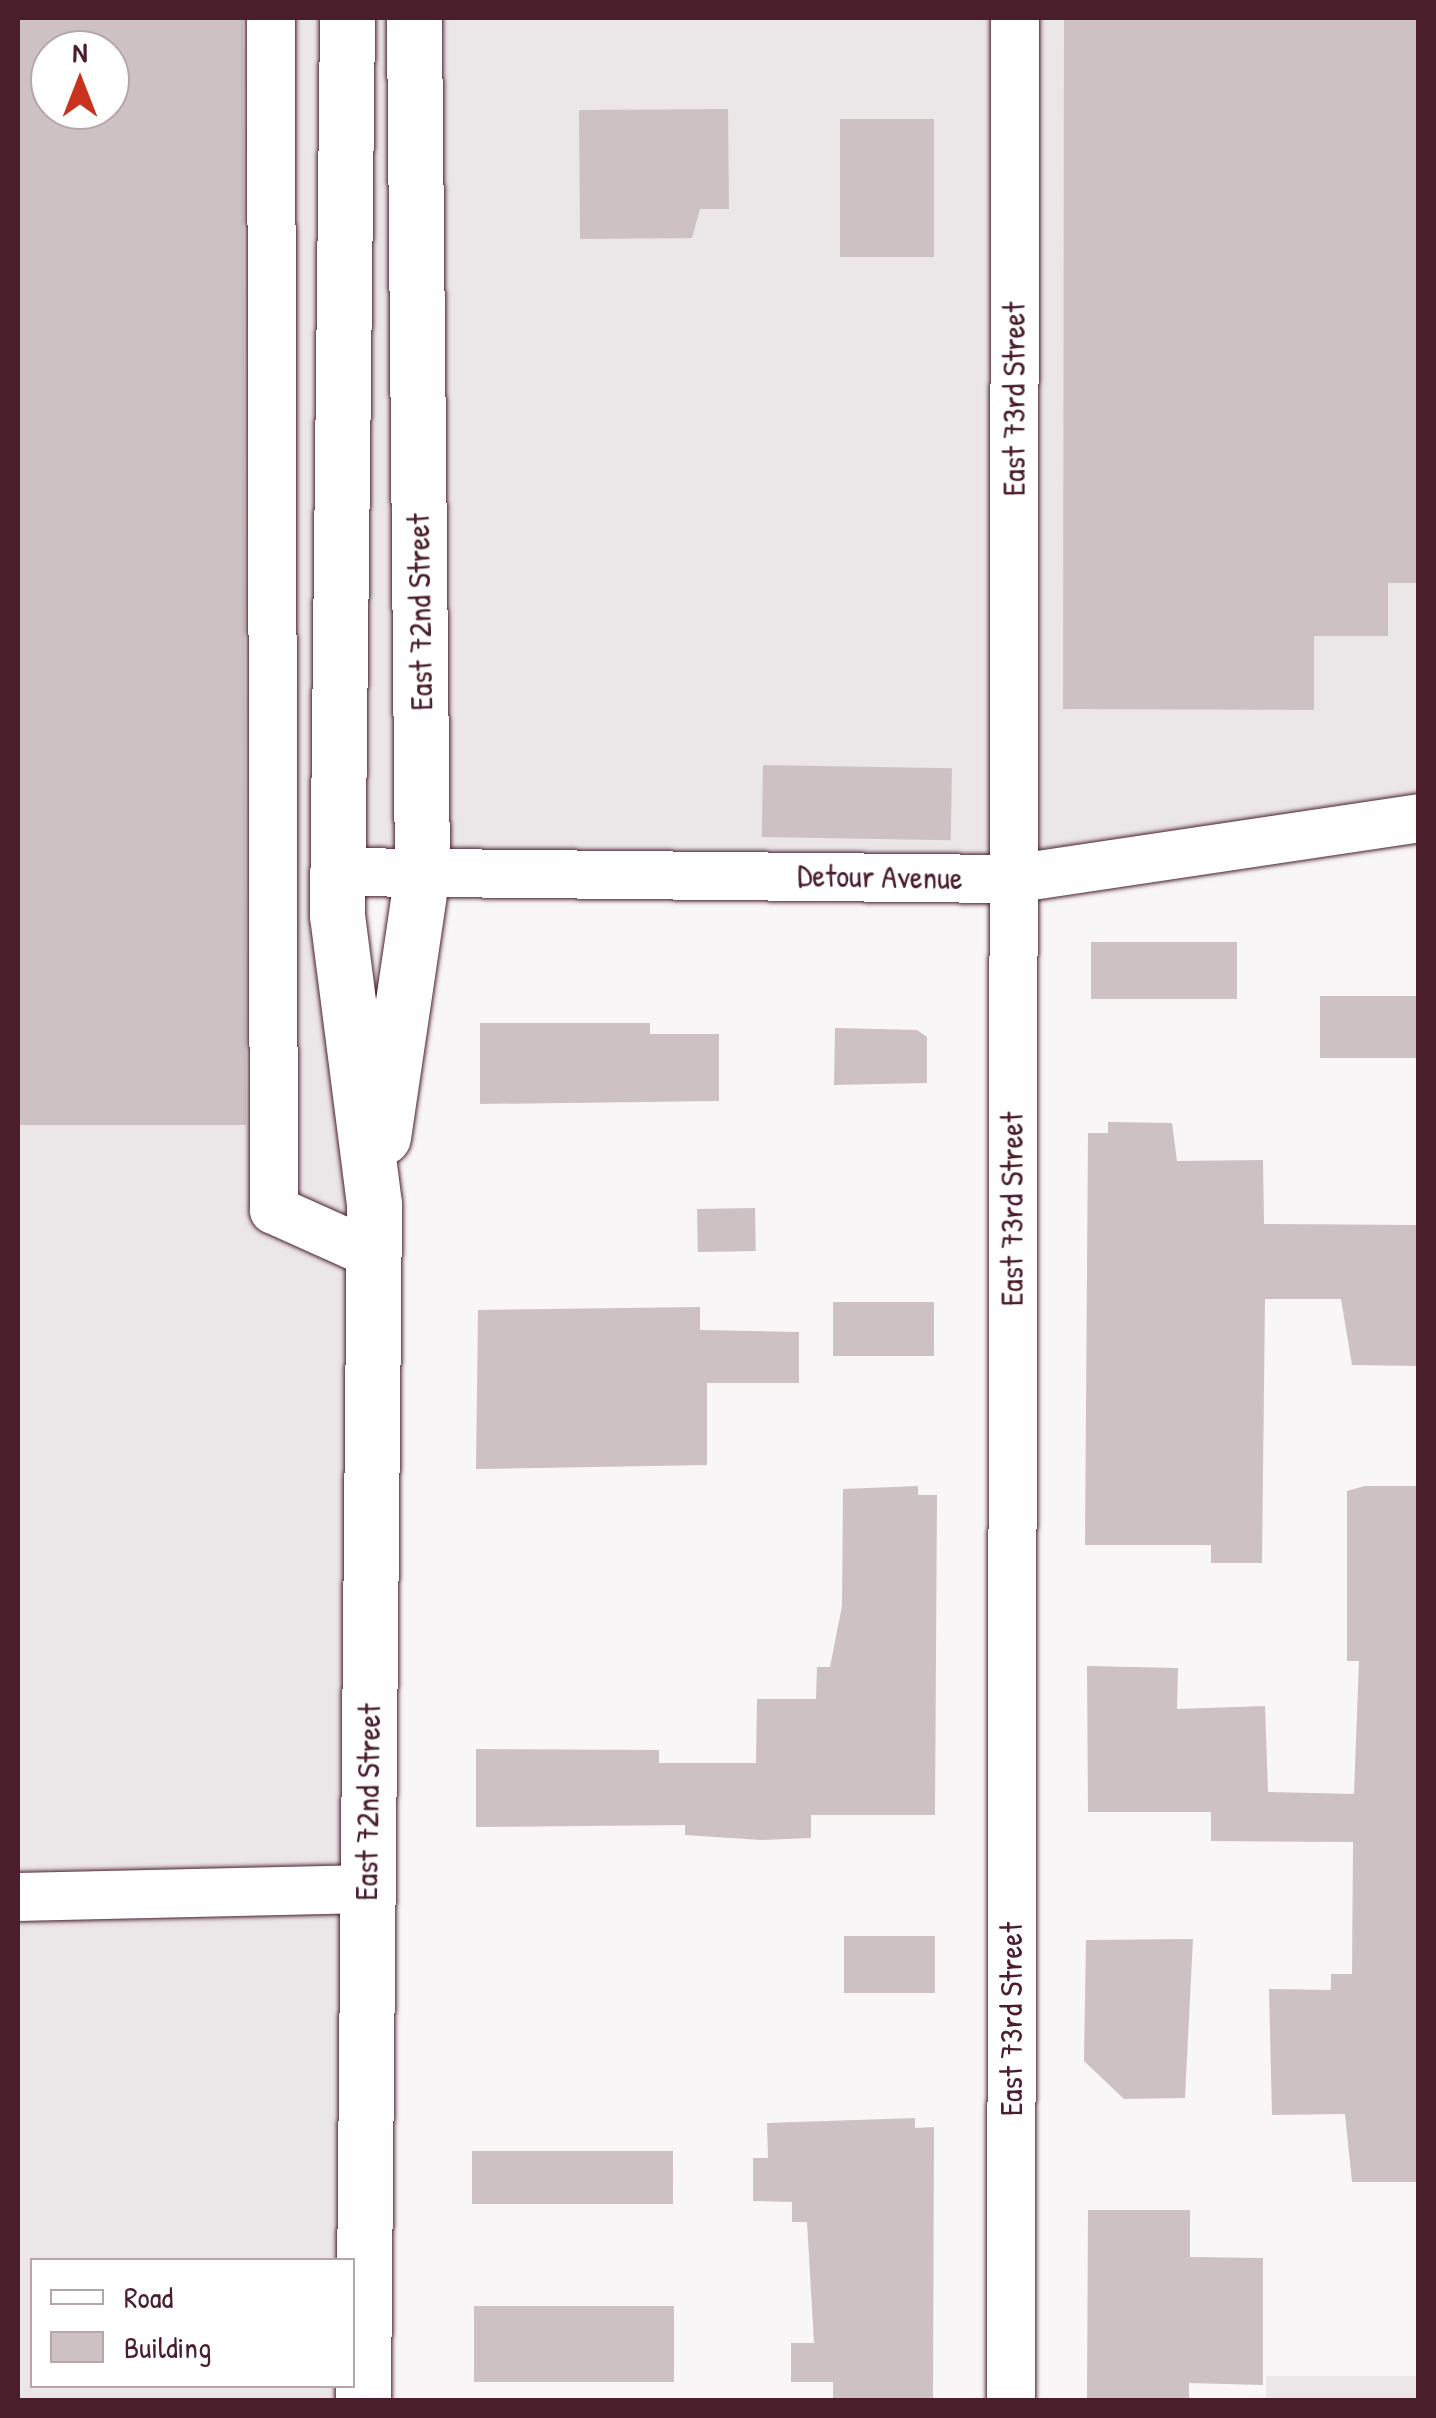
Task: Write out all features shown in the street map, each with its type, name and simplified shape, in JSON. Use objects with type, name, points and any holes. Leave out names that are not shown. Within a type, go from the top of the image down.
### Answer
[{"type":"main road","name":"East 72nd Street","points":[[348,18],[338,872],[374,1229],[363,2400]]},
{"type":"main road","name":"East 72nd Street","points":[[374,1229],[422,873],[414,18]]},
{"type":"street","points":[[271,18],[274,1210],[374,1229]]},
{"type":"street","name":"East 73rd Street","points":[[1011,2400],[1015,18]]},
{"type":"street","name":"Detour Avenue","points":[[338,872],[1012,879],[1418,818]]},
{"type":"street","points":[[19,1897],[367,1889]]},
{"type":"shaded area","points":[[18,18],[1418,18],[1418,818],[1012,879],[338,872],[379,1170],[363,2400],[18,2400]]},
{"type":"shaded area","points":[[1266,2376],[1418,2376],[1418,2400],[1266,2400]]},
{"type":"building","points":[[18,18],[243,18],[246,1125],[18,1125]]},
{"type":"building","points":[[1064,18],[1418,18],[1418,583],[1388,583],[1388,636],[1314,636],[1314,710],[1063,709]]},
{"type":"building","points":[[728,109],[729,209],[700,209],[692,238],[580,239],[579,110]]},
{"type":"building","points":[[840,119],[934,119],[934,257],[840,257]]},
{"type":"building","points":[[763,765],[952,768],[951,840],[762,837]]},
{"type":"building","points":[[1091,942],[1237,942],[1237,999],[1091,999]]},
{"type":"building","points":[[1320,996],[1418,996],[1418,1058],[1320,1058]]},
{"type":"building","points":[[480,1023],[650,1023],[650,1034],[719,1034],[719,1101],[480,1104]]},
{"type":"building","points":[[835,1028],[917,1030],[927,1037],[927,1083],[834,1085]]},
{"type":"building","points":[[1108,1122],[1172,1123],[1177,1161],[1263,1160],[1264,1224],[1418,1225],[1418,1366],[1352,1365],[1341,1299],[1265,1299],[1262,1563],[1211,1563],[1211,1545],[1085,1545],[1088,1133],[1108,1133]]},
{"type":"building","points":[[755,1208],[756,1251],[698,1252],[697,1209]]},
{"type":"building","points":[[833,1302],[934,1302],[934,1356],[833,1356]]},
{"type":"building","points":[[700,1307],[700,1330],[799,1332],[799,1383],[707,1383],[707,1465],[476,1469],[478,1310]]},
{"type":"building","points":[[918,1486],[918,1495],[937,1495],[935,1815],[811,1815],[811,1838],[761,1840],[685,1835],[685,1825],[476,1827],[476,1749],[659,1750],[659,1763],[756,1763],[757,1699],[816,1699],[817,1667],[830,1667],[842,1606],[843,1489]]},
{"type":"building","points":[[1365,1486],[1418,1486],[1418,2182],[1352,2182],[1345,2114],[1272,2115],[1269,1989],[1331,1990],[1331,1974],[1352,1974],[1353,1842],[1211,1841],[1211,1812],[1088,1812],[1087,1666],[1178,1668],[1177,1709],[1265,1706],[1268,1792],[1354,1794],[1359,1661],[1347,1661],[1347,1491]]},
{"type":"building","points":[[844,1936],[935,1936],[935,1993],[844,1993]]},
{"type":"building","points":[[1193,1939],[1185,2098],[1124,2099],[1084,2061],[1086,1940]]},
{"type":"building","points":[[915,2118],[915,2128],[934,2127],[933,2400],[833,2400],[833,2382],[791,2382],[791,2343],[814,2343],[807,2222],[792,2222],[792,2202],[753,2201],[753,2158],[768,2158],[767,2123]]},
{"type":"building","points":[[472,2151],[673,2151],[673,2204],[472,2204]]},
{"type":"building","points":[[1088,2210],[1190,2210],[1190,2257],[1263,2258],[1263,2385],[1189,2383],[1189,2400],[1087,2400]]},
{"type":"building","points":[[474,2306],[674,2306],[674,2382],[474,2382]]}]
